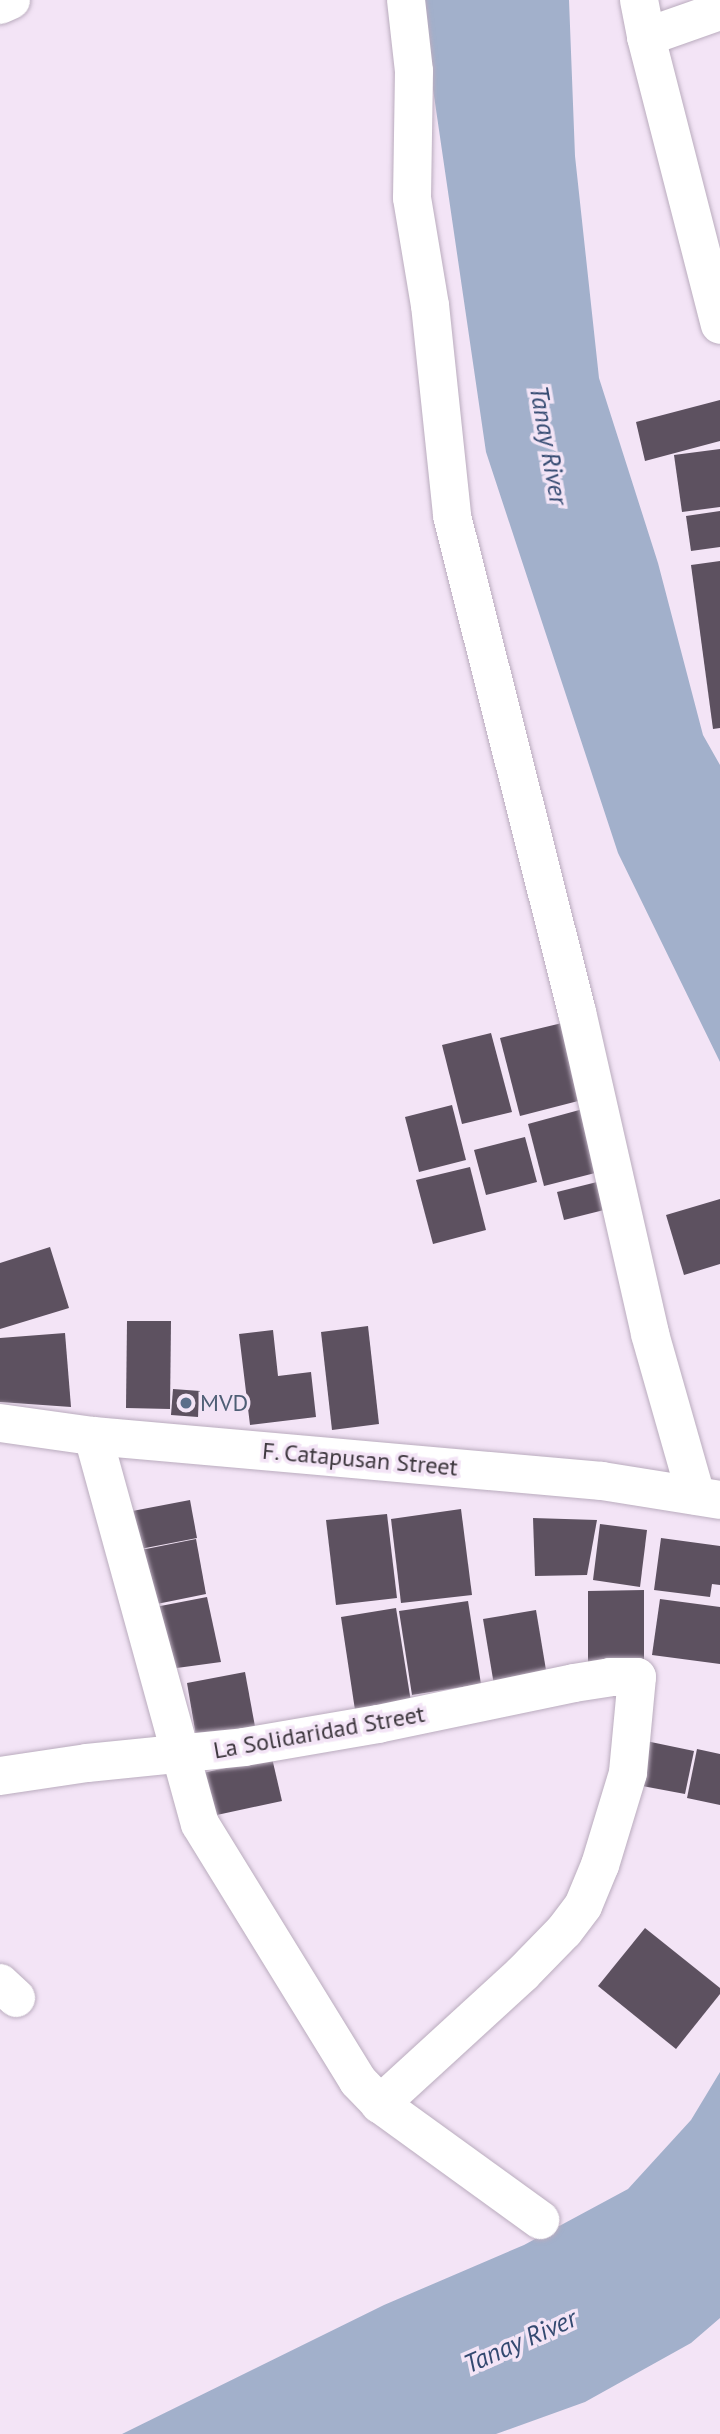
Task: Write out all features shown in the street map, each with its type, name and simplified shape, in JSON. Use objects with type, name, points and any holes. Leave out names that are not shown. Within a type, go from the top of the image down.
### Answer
[{"type":"street","points":[[0,5],[10,0]]},
{"type":"street","points":[[406,0],[414,71],[412,198],[430,305],[452,516],[577,1013],[650,1334],[708,1498]]},
{"type":"street","points":[[639,0],[646,37],[720,325]]},
{"type":"street","points":[[646,37],[720,11]]},
{"type":"street","name":"F. Catapusan Street","points":[[0,1423],[93,1436],[602,1481],[708,1498]]},
{"type":"street","points":[[93,1436],[200,1824],[358,2081],[380,2104],[540,2220]]},
{"type":"street","name":"La Solidaridad Street","points":[[0,1776],[244,1747],[365,1727],[586,1681],[637,1677],[628,1773],[600,1866],[583,1906],[564,1931],[522,1974],[380,2104]]},
{"type":"water","name":"Tanay River","points":[[423,0],[569,0],[575,156],[599,378],[658,563],[703,735],[720,765],[720,1062],[618,853],[486,452],[433,89]]},
{"type":"water","name":"Tanay River","points":[[720,2072],[720,2318],[691,2343],[585,2402],[496,2434],[122,2434],[384,2305],[524,2245],[628,2189],[691,2120]]},
{"type":"building","points":[[720,400],[720,441],[645,461],[636,422]]},
{"type":"building","points":[[720,449],[720,507],[682,512],[674,455]]},
{"type":"building","points":[[720,511],[720,547],[691,551],[686,516]]},
{"type":"building","points":[[720,561],[720,728],[713,729],[691,565]]},
{"type":"building","points":[[562,1023],[582,1100],[520,1116],[500,1038]]},
{"type":"building","points":[[491,1033],[512,1112],[462,1124],[442,1045]]},
{"type":"building","points":[[452,1105],[466,1160],[419,1172],[405,1117]]},
{"type":"building","points":[[583,1109],[599,1172],[544,1186],[528,1124]]},
{"type":"building","points":[[525,1137],[537,1182],[486,1195],[474,1150]]},
{"type":"building","points":[[470,1167],[486,1230],[433,1244],[416,1180]]},
{"type":"building","points":[[597,1182],[604,1210],[564,1220],[557,1192]]},
{"type":"building","points":[[720,1199],[720,1264],[684,1275],[666,1215]]},
{"type":"building","points":[[50,1247],[69,1308],[0,1329],[0,1263]]},
{"type":"building","points":[[127,1321],[171,1321],[170,1409],[126,1408]]},
{"type":"building","points":[[368,1326],[379,1424],[332,1430],[321,1332]]},
{"type":"building","points":[[273,1330],[278,1376],[311,1372],[316,1417],[250,1425],[239,1334]]},
{"type":"building","points":[[65,1333],[71,1407],[0,1402],[0,1338]]},
{"type":"building","name":"MVD","points":[[173,1389],[200,1391],[198,1417],[171,1415]]},
{"type":"building","points":[[190,1500],[197,1538],[130,1551],[122,1513]]},
{"type":"building","points":[[461,1509],[472,1595],[401,1603],[391,1519]]},
{"type":"building","points":[[387,1514],[397,1598],[336,1605],[326,1520]]},
{"type":"building","points":[[533,1518],[597,1520],[587,1575],[535,1576]]},
{"type":"building","points":[[600,1524],[647,1530],[640,1587],[593,1580]]},
{"type":"building","points":[[661,1538],[720,1546],[720,1585],[712,1584],[710,1597],[654,1590]]},
{"type":"building","points":[[196,1539],[206,1594],[142,1607],[131,1552]]},
{"type":"building","points":[[644,1590],[644,1664],[588,1663],[588,1591]]},
{"type":"building","points":[[207,1597],[221,1662],[162,1670],[145,1609]]},
{"type":"building","points":[[660,1599],[720,1607],[720,1664],[652,1655]]},
{"type":"building","points":[[468,1601],[481,1684],[412,1695],[399,1611]]},
{"type":"building","points":[[396,1608],[411,1702],[355,1710],[341,1617]]},
{"type":"building","points":[[536,1610],[547,1676],[494,1685],[483,1619]]},
{"type":"building","points":[[245,1672],[256,1732],[197,1742],[187,1683]]},
{"type":"building","points":[[646,1741],[694,1751],[685,1794],[637,1785]]},
{"type":"building","points":[[697,1749],[720,1754],[720,1805],[687,1798]]},
{"type":"building","points":[[272,1758],[282,1801],[203,1818],[193,1775]]},
{"type":"building","points":[[645,1928],[720,1988],[720,1994],[676,2049],[598,1986]]},
{"type":"place","name":"MVD","points":[[186,1403]]}]
